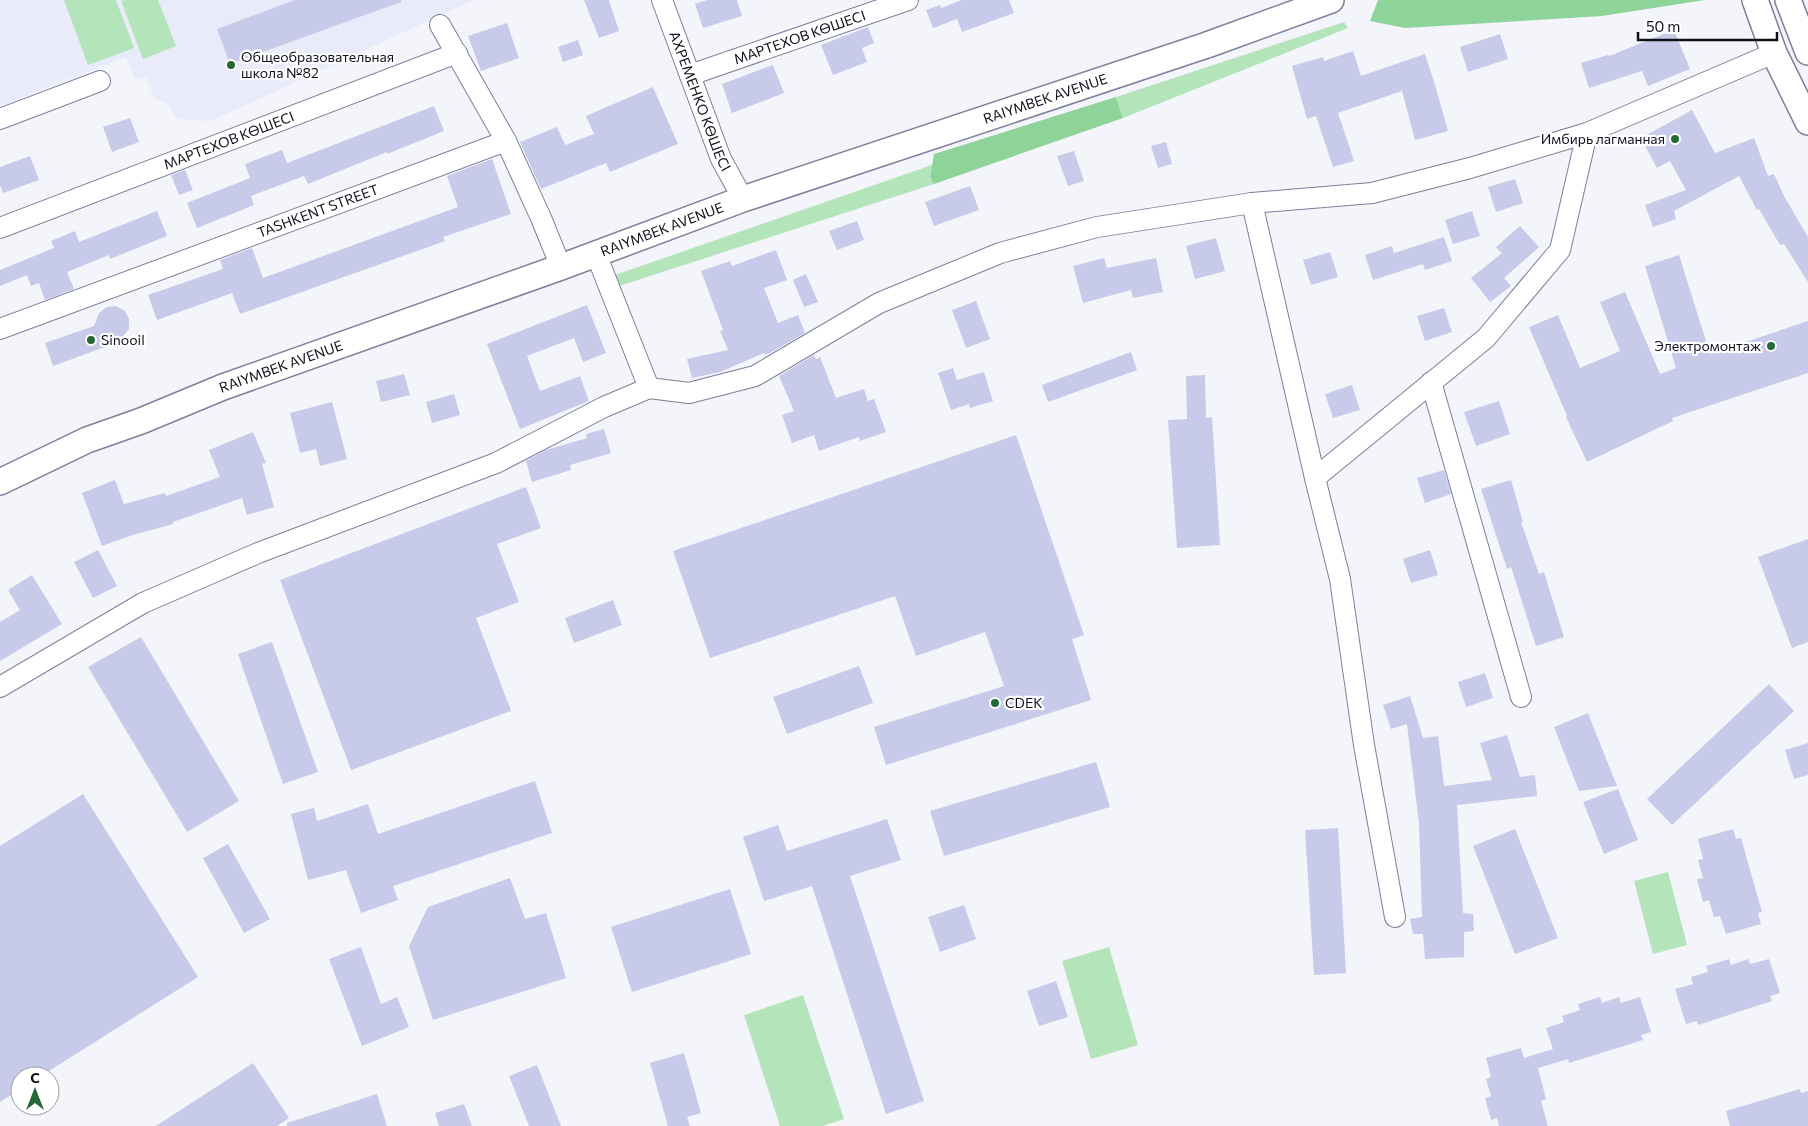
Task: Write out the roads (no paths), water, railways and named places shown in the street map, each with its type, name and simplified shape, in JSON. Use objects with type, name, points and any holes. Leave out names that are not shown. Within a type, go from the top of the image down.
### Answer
[{"type":"main road","name":"RAIYMBEK AVENUE","points":[[0,482],[87,440],[141,421],[223,387],[561,267],[743,199],[1206,45],[1332,0]]},
{"type":"main road","points":[[1754,0],[1774,53],[1808,122]]},
{"type":"main road","points":[[1788,0],[1808,52]]},
{"type":"street","name":"АХРЕМЕНКО КӨШЕСІ","points":[[662,0],[721,159],[743,199]]},
{"type":"street","name":"МАРТЕХОВ КӨШЕСІ","points":[[690,75],[908,0]]},
{"type":"street","points":[[440,25],[506,141],[561,267]]},
{"type":"street","name":"МАРТЕХОВ КӨШЕСІ","points":[[0,228],[457,53]]},
{"type":"street","points":[[0,687],[143,603],[258,553],[496,463],[604,406],[649,388],[690,393],[755,376],[879,303],[1000,253],[1097,226],[1252,203],[1372,193],[1470,168],[1587,133],[1774,53]]},
{"type":"street","points":[[0,119],[100,81]]},
{"type":"street","points":[[1315,478],[1486,338],[1560,250],[1587,133]]},
{"type":"street","name":"TASHKENT STREET","points":[[0,329],[506,141]]},
{"type":"street","points":[[1252,203],[1340,579],[1364,745],[1396,917]]},
{"type":"street","points":[[596,254],[649,388]]},
{"type":"street","points":[[1431,382],[1521,697]]},
{"type":"place","name":"Общеобразовательная школа №82","points":[[231,65]]},
{"type":"place","name":"Имбирь лагманная","points":[[1675,139]]},
{"type":"place","name":"Sinooil","points":[[91,340]]},
{"type":"place","name":"Электромонтаж","points":[[1771,346]]},
{"type":"place","name":"CDEK","points":[[995,703]]}]
